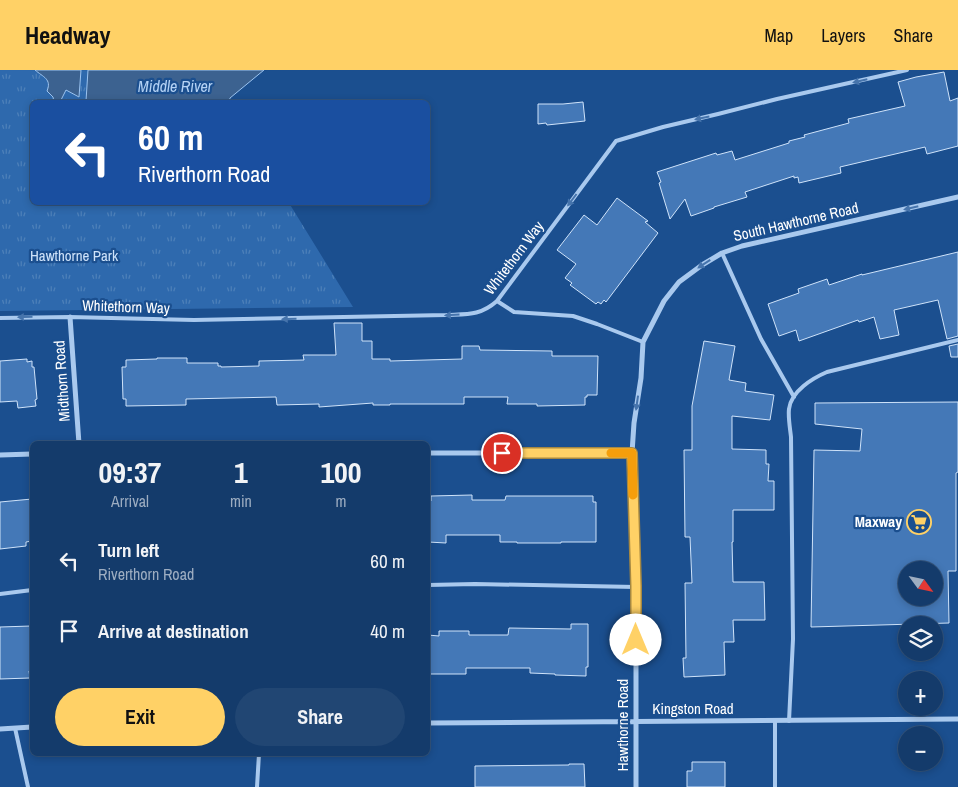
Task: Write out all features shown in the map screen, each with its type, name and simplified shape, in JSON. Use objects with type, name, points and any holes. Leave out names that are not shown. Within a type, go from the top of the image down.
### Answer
[{"type":"street","name":"South Hawthorne Road","points":[[632,453],[634,423],[641,378],[643,342],[664,301],[679,282],[722,253],[742,246],[958,197]]},
{"type":"street","name":"Midthorn Road","points":[[70,317],[79,441]]},
{"type":"street","points":[[430,453],[632,453]]},
{"type":"street","name":"Hawthorne Road","points":[[632,453],[636,586],[636,787]]},
{"type":"street","points":[[0,455],[30,454]]},
{"type":"street","name":"Kingston Road","points":[[430,723],[958,719]]},
{"type":"street","points":[[0,729],[30,727]]},
{"type":"lane","name":"Whitethorn Way","points":[[0,318],[70,317],[194,320],[476,314],[490,308],[497,301],[616,141],[663,126],[908,70]]},
{"type":"lane","points":[[722,253],[761,339],[794,396]]},
{"type":"lane","points":[[497,301],[514,312],[573,316],[643,342]]},
{"type":"lane","points":[[790,721],[793,629],[789,408],[794,396],[815,377],[827,372],[958,340]]},
{"type":"lane","points":[[430,585],[636,586]]},
{"type":"lane","points":[[0,594],[30,590]]},
{"type":"lane","points":[[775,721],[775,787]]},
{"type":"lane","points":[[15,728],[28,787]]},
{"type":"lane","points":[[257,787],[259,756]]},
{"type":"green space","name":"Hawthorne Park","points":[[0,70],[209,70],[227,100],[30,100],[30,205],[290,205],[353,307],[0,311]]},
{"type":"water","points":[[35,70],[81,70],[79,97],[66,90],[61,100],[54,100],[47,91],[48,81]]},
{"type":"water","name":"Middle River","points":[[88,70],[264,70],[230,100],[86,100]]},
{"type":"building","points":[[944,72],[950,101],[958,98],[958,146],[927,154],[925,147],[840,167],[841,173],[799,183],[798,177],[794,178],[794,176],[745,192],[747,197],[691,216],[685,199],[670,219],[657,172],[716,153],[717,155],[732,151],[735,160],[789,143],[789,141],[805,137],[804,135],[849,123],[848,119],[905,106],[898,82]]},
{"type":"building","points":[[583,102],[585,121],[547,125],[546,123],[538,124],[538,104]]},
{"type":"building","points":[[617,198],[648,221],[645,222],[658,233],[606,302],[604,300],[601,304],[598,302],[596,304],[570,285],[572,283],[565,278],[576,264],[557,250],[584,215],[597,225]]},
{"type":"building","points":[[958,252],[958,336],[947,339],[938,300],[894,310],[899,335],[880,339],[874,317],[859,322],[858,320],[799,341],[796,330],[779,336],[768,304],[799,293],[798,289],[827,279],[829,285],[862,274]]},
{"type":"building","points":[[334,323],[362,323],[362,341],[372,341],[372,359],[390,359],[390,361],[462,359],[462,346],[479,346],[480,350],[552,351],[552,356],[598,356],[597,395],[587,395],[585,397],[585,405],[537,406],[537,404],[507,404],[508,397],[464,397],[464,404],[373,405],[373,403],[319,407],[319,404],[277,405],[276,397],[186,399],[186,405],[126,406],[126,399],[123,399],[122,367],[126,367],[126,360],[187,358],[187,363],[218,363],[218,366],[221,367],[259,366],[259,361],[304,360],[303,355],[336,355]]},
{"type":"building","points":[[704,341],[735,346],[729,380],[746,383],[745,391],[774,395],[770,420],[732,416],[732,449],[766,450],[766,464],[769,464],[768,481],[774,481],[774,510],[733,510],[733,582],[764,582],[765,620],[733,620],[734,642],[724,642],[725,675],[684,677],[683,658],[686,658],[685,583],[692,583],[690,537],[685,537],[684,450],[692,450],[692,406]]},
{"type":"building","points":[[958,344],[958,357],[951,357],[949,346]]},
{"type":"building","points":[[27,359],[27,362],[32,361],[32,367],[34,367],[36,406],[18,408],[17,401],[0,402],[0,361]]},
{"type":"building","points":[[958,402],[956,571],[948,571],[949,623],[943,623],[943,616],[898,616],[898,624],[811,627],[814,450],[860,451],[862,429],[815,424],[815,403]]},
{"type":"building","points":[[472,495],[472,500],[505,500],[506,496],[593,496],[593,502],[596,502],[596,542],[517,543],[500,542],[500,535],[446,535],[446,543],[430,542],[431,496]]},
{"type":"building","points":[[30,499],[30,541],[26,542],[26,546],[0,549],[0,502]]},
{"type":"building","points":[[571,624],[588,624],[588,667],[586,667],[586,676],[530,673],[530,668],[466,668],[466,674],[430,674],[430,635],[439,636],[439,631],[469,631],[469,635],[508,635],[509,628],[571,629]]},
{"type":"building","points":[[30,626],[30,678],[0,679],[0,627]]},
{"type":"building","points":[[692,762],[725,762],[725,787],[687,787],[687,771],[692,771]]},
{"type":"building","points":[[584,764],[585,787],[475,787],[475,766]]},
{"type":"slow traffic","points":[[611,453],[632,453],[633,495]]},
{"type":"place","name":"Maxway","points":[[919,522]]},
{"type":"route","points":[[502,453],[632,453],[636,640]]}]
